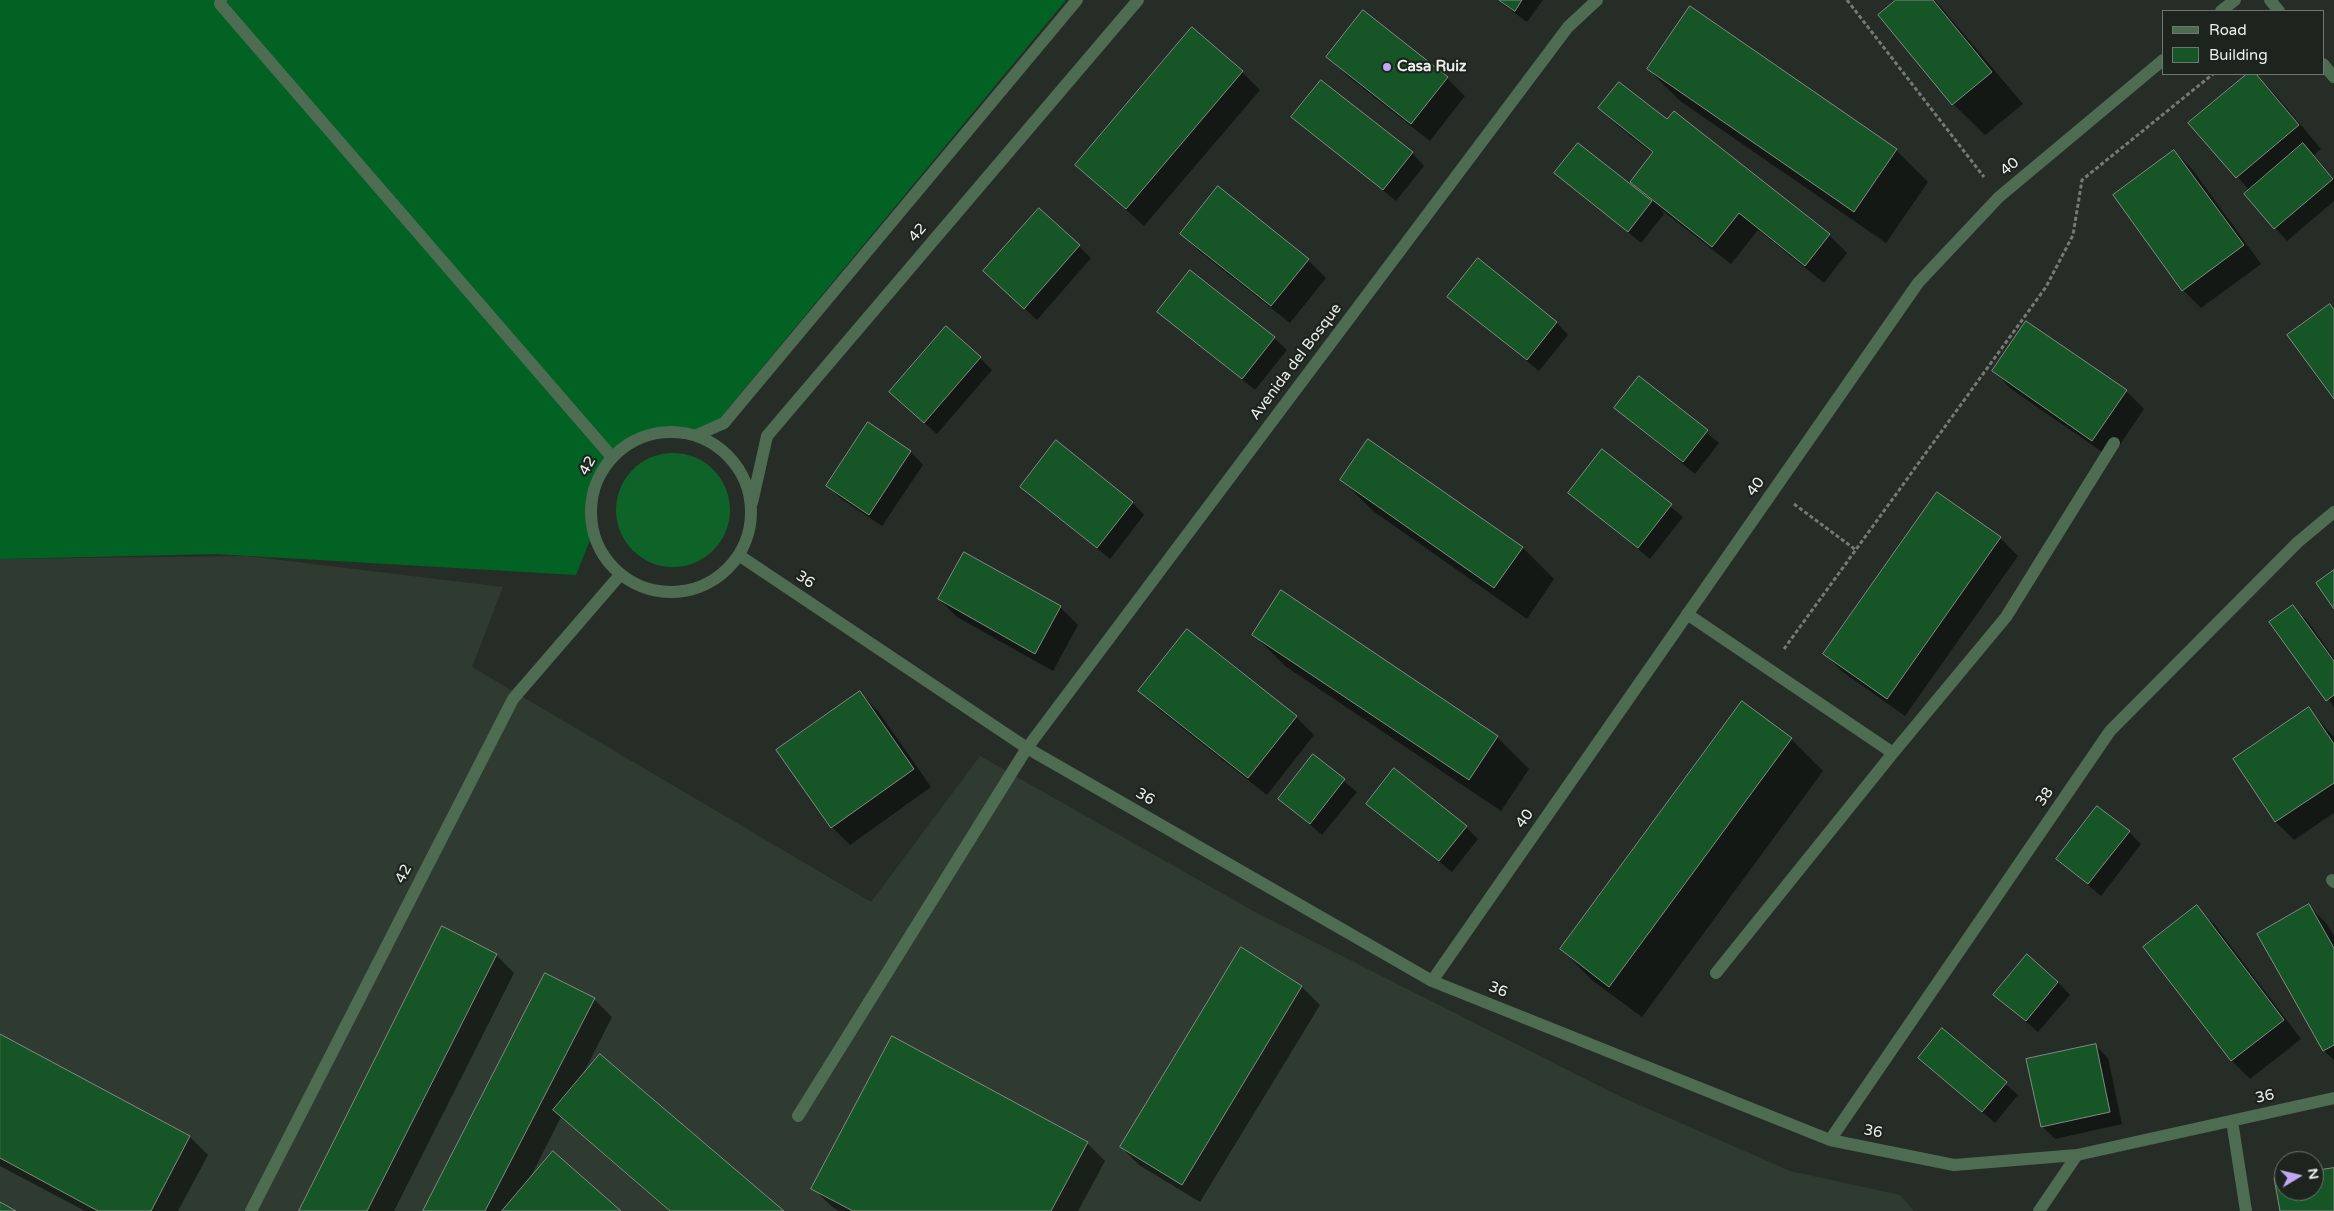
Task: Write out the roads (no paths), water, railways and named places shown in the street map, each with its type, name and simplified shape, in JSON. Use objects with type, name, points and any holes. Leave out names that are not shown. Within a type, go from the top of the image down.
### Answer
[{"type":"street","points":[[221,0],[220,4],[226,11],[612,456]]},
{"type":"street","name":"42","points":[[697,435],[724,423],[1077,0]]},
{"type":"street","name":"42","points":[[752,503],[746,480],[734,461],[717,446],[697,435],[666,431],[637,438],[612,456],[595,485],[590,518],[599,549],[620,576],[650,591],[684,593],[716,580],[740,556],[750,530],[752,503],[767,436],[1138,0]]},
{"type":"street","name":"Avenida del Bosque","points":[[798,1116],[1027,748],[1562,35],[1597,0]]},
{"type":"street","points":[[2222,10],[2235,0]]},
{"type":"street","points":[[2270,0],[2278,10]]},
{"type":"street","name":"40","points":[[1432,981],[1918,283],[2000,197],[2162,61]]},
{"type":"street","points":[[2324,65],[2334,77]]},
{"type":"street","points":[[1716,972],[2006,617],[2114,443]]},
{"type":"street","name":"38","points":[[1830,1140],[2110,731],[2298,542],[2334,512]]},
{"type":"street","name":"36","points":[[740,556],[1027,748],[1432,981],[1830,1140],[1954,1165],[2077,1155],[2334,1098]]},
{"type":"street","name":"42","points":[[251,1211],[513,698],[620,576]]},
{"type":"street","points":[[1687,614],[1893,753]]},
{"type":"street","points":[[2232,1121],[2246,1211]]},
{"type":"street","points":[[2038,1211],[2077,1155]]},
{"type":"place","name":"Casa Ruiz","points":[[1387,67]]}]
